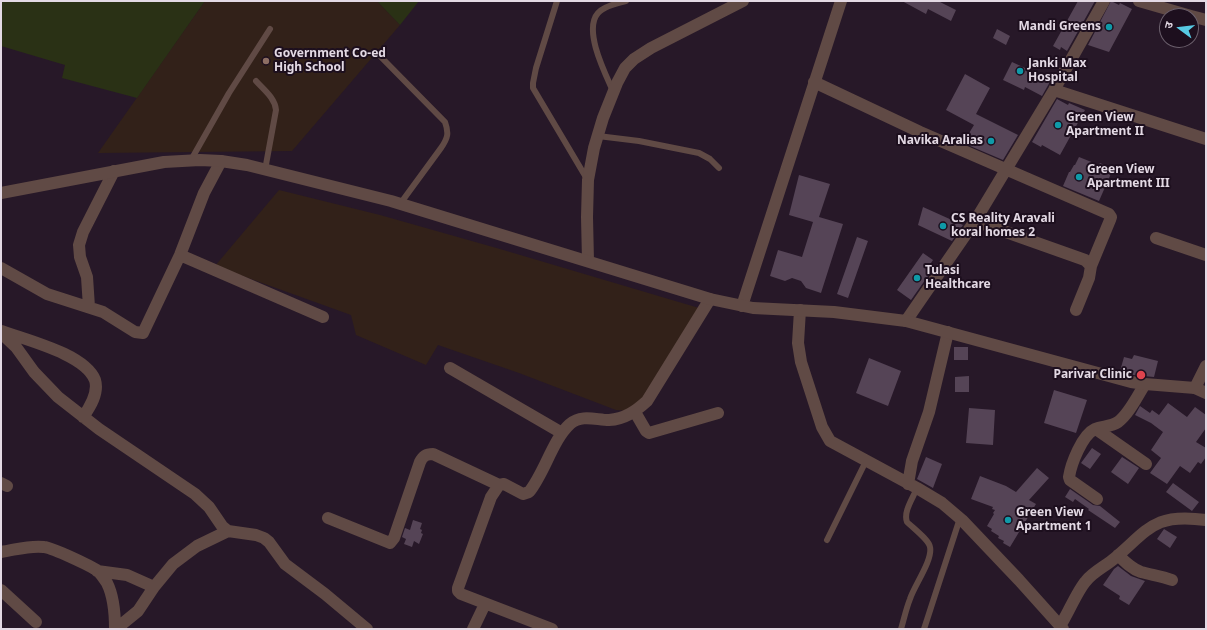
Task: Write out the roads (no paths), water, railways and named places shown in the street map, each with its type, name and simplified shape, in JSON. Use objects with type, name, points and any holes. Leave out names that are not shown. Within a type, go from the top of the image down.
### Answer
[{"type":"street","points":[[588,261],[588,180],[603,118],[625,68],[634,59],[668,39],[743,1]]},
{"type":"street","points":[[742,306],[841,1]]},
{"type":"street","points":[[906,321],[976,221],[1054,90],[1104,1]]},
{"type":"street","points":[[1139,1],[1163,8]]},
{"type":"street","points":[[814,82],[920,132],[1109,214],[1111,217],[1110,220],[1091,266],[1090,278],[1076,310]]},
{"type":"street","points":[[1054,90],[1206,139]]},
{"type":"street","points":[[1,193],[114,170],[164,162],[191,160],[221,161],[247,165],[400,204],[710,299],[742,306],[834,312],[906,321],[1087,370],[1145,384],[1200,390],[1206,366]]},
{"type":"street","points":[[1,268],[47,294],[103,312],[135,332],[143,333],[180,255],[204,193],[221,161]]},
{"type":"street","points":[[89,307],[87,278],[80,257],[79,245],[83,232],[114,170]]},
{"type":"street","points":[[976,221],[1085,260],[1091,266]]},
{"type":"street","points":[[1156,238],[1206,255]]},
{"type":"street","points":[[180,255],[323,317]]},
{"type":"street","points":[[328,518],[390,543],[394,538],[420,462],[423,456],[428,454],[433,454],[499,485],[504,484],[523,494],[529,492],[562,433],[571,423],[579,419],[587,418],[609,420],[625,416],[635,412],[647,402],[710,299]]},
{"type":"street","points":[[800,310],[798,343],[801,362],[822,428],[830,441],[942,503],[960,518],[1062,628],[1086,581],[1144,532],[1159,522],[1171,518],[1204,516]]},
{"type":"street","points":[[1,332],[16,347],[45,384],[58,397],[83,417],[195,494],[209,507],[222,526],[228,531],[256,535],[264,538],[269,542],[285,564],[325,594],[366,629]]},
{"type":"street","points":[[1,332],[67,355],[80,362],[88,370],[95,381],[95,390],[92,406],[83,417]]},
{"type":"street","points":[[912,486],[912,461],[929,412],[948,332]]},
{"type":"street","points":[[450,368],[562,433]]},
{"type":"street","points":[[1097,499],[1070,480],[1069,477],[1085,437],[1096,429],[1118,423],[1125,415],[1145,384]]},
{"type":"street","points":[[635,412],[646,431],[649,433],[718,413]]},
{"type":"street","points":[[1096,429],[1146,464]]},
{"type":"street","points":[[499,485],[492,497],[458,591],[461,594],[485,604],[552,629]]},
{"type":"street","points":[[116,629],[138,611],[154,587],[173,564],[197,546],[228,531]]},
{"type":"street","points":[[1,552],[33,547],[44,547],[56,550],[97,571],[127,574],[154,587]]},
{"type":"street","points":[[1118,555],[1128,565],[1140,572],[1172,580]]},
{"type":"street","points":[[97,571],[107,583],[109,589],[115,615],[116,629]]},
{"type":"street","points":[[1,590],[36,622]]},
{"type":"street","points":[[473,629],[485,604]]},
{"type":"lane","points":[[557,1],[532,83],[533,88],[588,180]]},
{"type":"lane","points":[[613,93],[596,47],[592,31],[593,21],[598,12],[606,7],[626,1]]},
{"type":"lane","points":[[191,160],[221,107],[270,29]]},
{"type":"lane","points":[[379,55],[445,122],[448,131],[443,144],[400,204]]},
{"type":"lane","points":[[256,81],[276,103],[265,170]]},
{"type":"lane","points":[[598,136],[639,141],[699,153],[710,159],[720,168]]},
{"type":"lane","points":[[827,540],[866,461]]},
{"type":"lane","points":[[901,629],[910,598],[926,567],[930,551],[930,546],[927,541],[907,522],[906,514],[912,486]]},
{"type":"lane","points":[[924,629],[960,518]]},
{"type":"place","name":"Mandi Greens","points":[[1109,27]]},
{"type":"place","name":"Government Co-ed High School","points":[[266,61]]},
{"type":"place","name":"Janki Max Hospital","points":[[1020,71]]},
{"type":"place","name":"Green View Apartment II","points":[[1058,125]]},
{"type":"place","name":"Navika Aralias","points":[[991,141]]},
{"type":"place","name":"Green View Apartment III","points":[[1079,177]]},
{"type":"place","name":"CS Reality Aravali koral homes 2","points":[[943,226]]},
{"type":"place","name":"Tulasi Healthcare","points":[[917,278]]},
{"type":"place","name":"Parivar Clinic","points":[[1141,375]]},
{"type":"place","name":"Green View Apartment 1","points":[[1008,520]]}]
